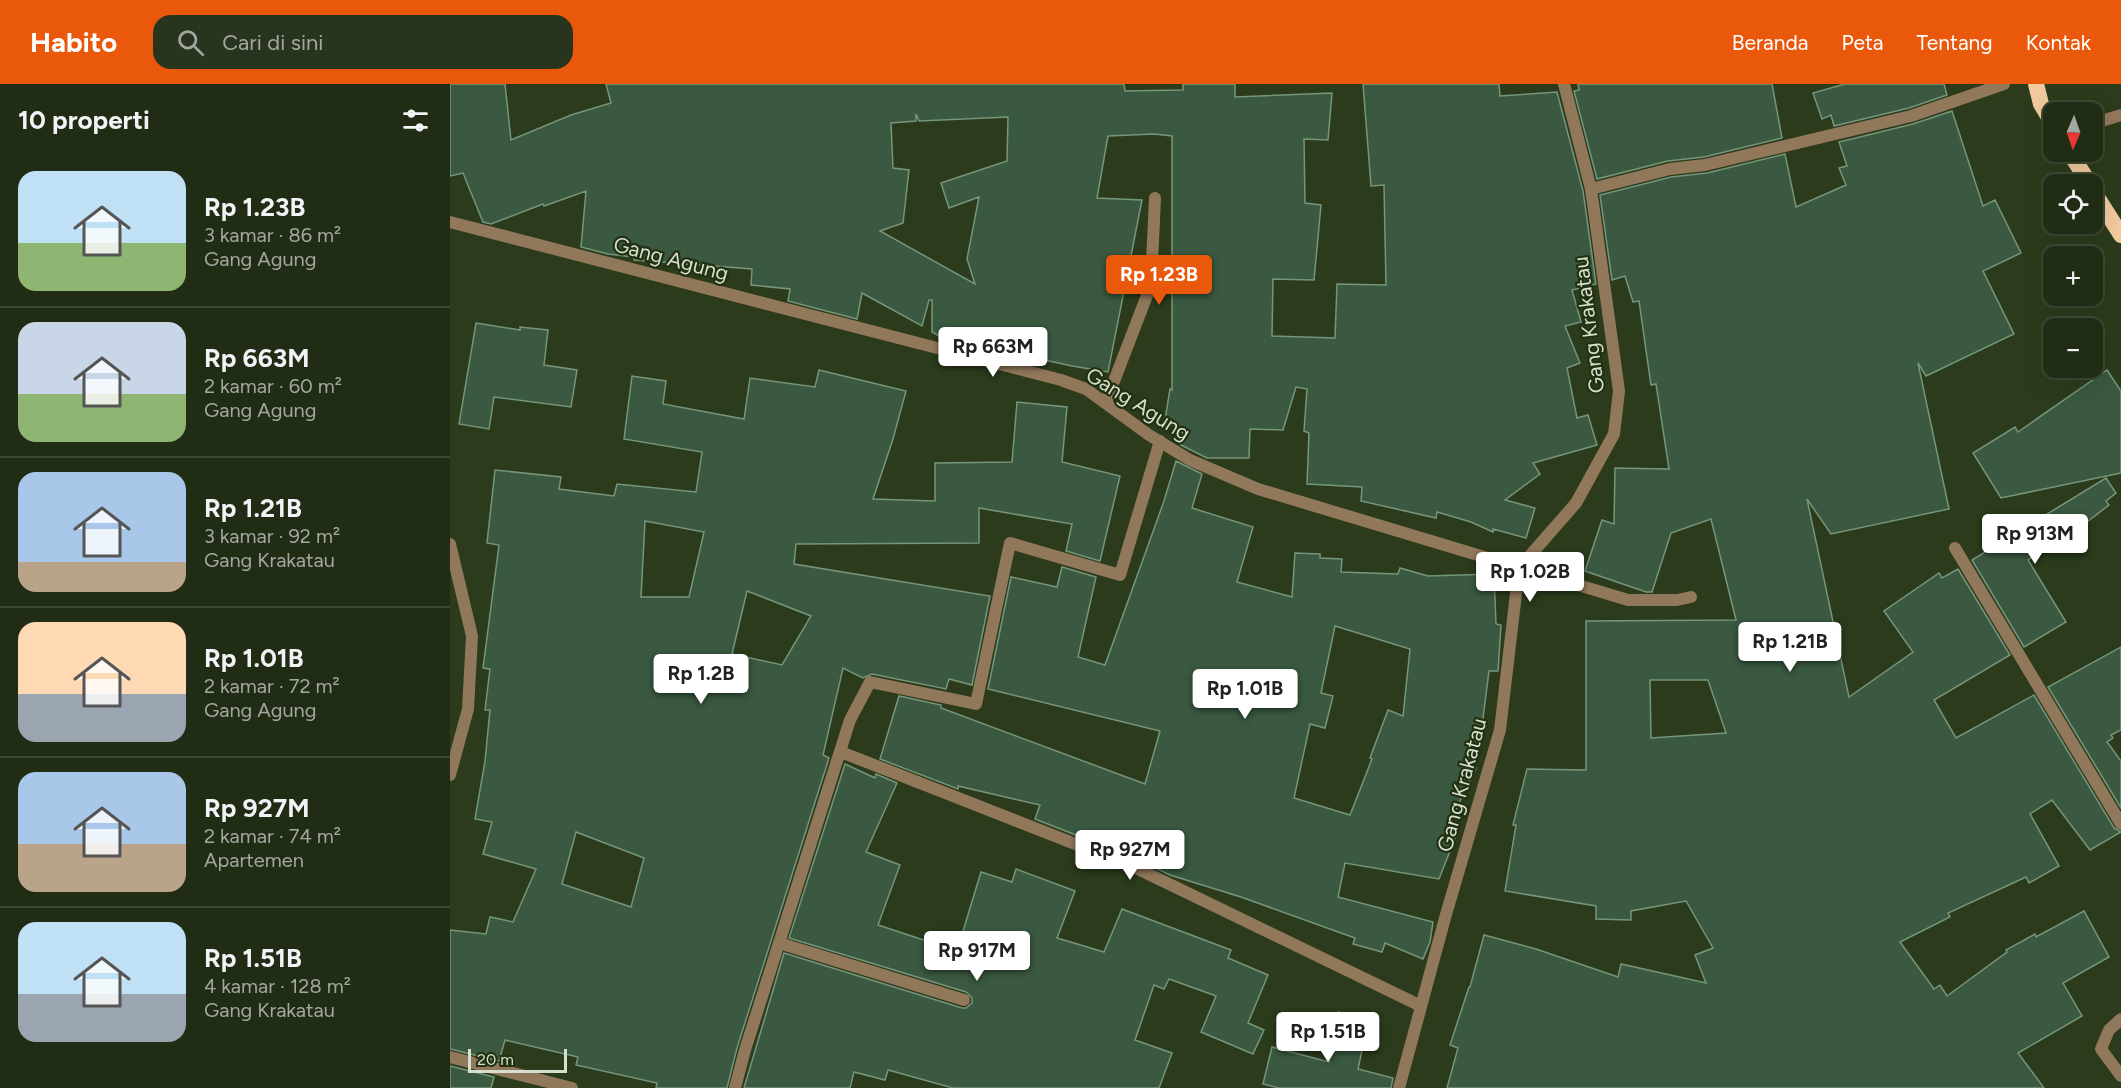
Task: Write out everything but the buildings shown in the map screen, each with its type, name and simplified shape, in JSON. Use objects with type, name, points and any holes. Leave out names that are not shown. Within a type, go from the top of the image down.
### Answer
[{"type":"highway","points":[[2036,84],[2043,107]]},
{"type":"highway","points":[[2103,206],[2121,234]]},
{"type":"street","name":"Gang Krakatau","points":[[1399,1088],[1500,730],[1519,568],[1576,503],[1614,434],[1618,391],[1591,189],[1564,84]]},
{"type":"street","points":[[1591,189],[1670,169],[1705,165],[1911,116],[2004,84]]},
{"type":"street","points":[[2103,121],[2121,115]]},
{"type":"street","points":[[1106,402],[1151,285],[1155,198]]},
{"type":"street","name":"Gang Agung","points":[[450,222],[1061,380],[1086,389],[1190,460],[1258,489],[1628,600],[1677,600],[1691,597]]},
{"type":"street","points":[[735,1088],[850,720],[870,682],[976,704],[1010,543],[1120,575],[1160,441]]},
{"type":"street","points":[[450,544],[472,636],[468,709],[450,776]]},
{"type":"street","points":[[1955,549],[2121,824]]},
{"type":"street","points":[[841,752],[1134,867],[1421,1006]]},
{"type":"street","points":[[779,943],[964,1000]]},
{"type":"street","points":[[2121,1019],[2109,1030],[2101,1049],[2121,1076]]},
{"type":"street","points":[[450,1057],[572,1088]]}]
